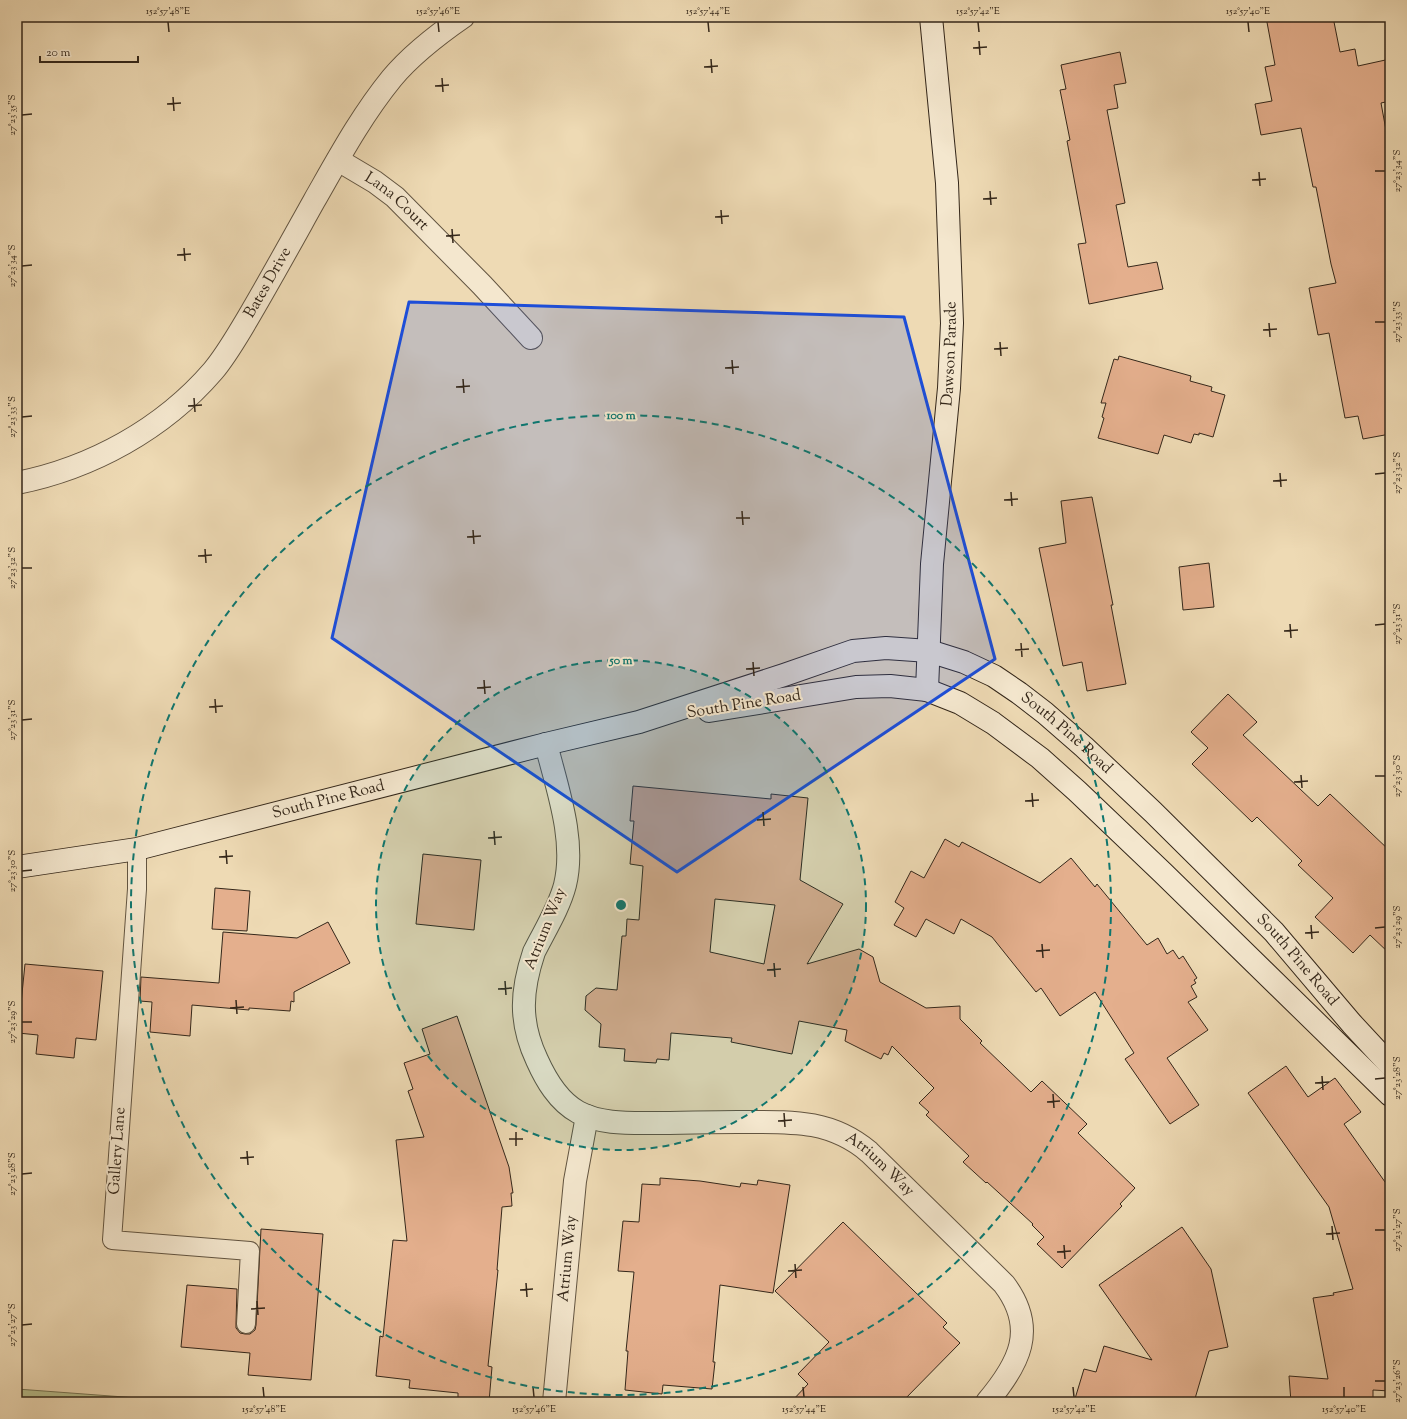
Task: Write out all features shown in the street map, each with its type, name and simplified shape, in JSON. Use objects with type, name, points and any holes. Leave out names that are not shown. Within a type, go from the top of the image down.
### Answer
[{"type":"street","name":"Dawson Parade","points":[[927,690],[932,564],[947,402],[952,323],[947,182],[931,17]]},
{"type":"street","name":"Bates Drive","points":[[17,482],[53,474],[91,460],[119,446],[158,421],[200,384],[223,357],[242,328],[338,160],[372,106],[392,78],[451,20]]},
{"type":"street","name":"Lana Court","points":[[338,160],[375,182],[395,197],[477,280],[531,338]]},
{"type":"street","name":"South Pine Road","points":[[639,722],[853,652],[886,648],[929,651],[964,662],[994,676],[1025,697],[1084,748],[1153,812],[1274,932],[1352,1024],[1390,1065]]},
{"type":"street","name":"South Pine Road","points":[[17,867],[137,849],[546,744],[639,722],[856,687],[890,686],[927,690],[960,703],[993,723],[1045,763],[1083,796],[1390,1095]]},
{"type":"street","name":"Atrium Way","points":[[546,744],[566,828],[568,863],[562,894],[534,952],[528,972],[524,995],[524,1015],[525,1025],[533,1051],[550,1084],[562,1100],[577,1112],[587,1116],[620,1122],[768,1122],[805,1124],[826,1128],[854,1140],[869,1152],[1004,1284],[1014,1299],[1022,1327],[1022,1336],[1018,1356],[1010,1372],[987,1402]]},
{"type":"street","name":"Atrium Way","points":[[554,1402],[575,1181],[587,1116]]},
{"type":"lane","name":"Gallery Lane","points":[[137,849],[137,889],[112,1240],[250,1251],[246,1324]]},
{"type":"highlighted area","points":[[409,302],[904,317],[995,659],[677,872],[332,638]]},
{"type":"green space","points":[[17,1389],[191,1402],[17,1402]]},
{"type":"building","points":[[1266,17],[1333,17],[1340,52],[1355,49],[1358,66],[1390,59],[1390,101],[1381,103],[1390,152],[1390,434],[1363,439],[1358,416],[1345,418],[1329,333],[1318,335],[1309,288],[1336,283],[1316,187],[1313,187],[1301,128],[1261,135],[1255,104],[1272,101],[1265,67],[1275,65]]},
{"type":"building","points":[[1120,52],[1126,83],[1114,85],[1118,108],[1107,110],[1125,203],[1116,205],[1128,267],[1157,262],[1163,289],[1089,304],[1078,244],[1086,243],[1067,141],[1070,140],[1060,90],[1066,89],[1061,65]]},
{"type":"building","points":[[1119,356],[1191,376],[1190,381],[1212,387],[1211,391],[1225,395],[1213,437],[1199,433],[1199,435],[1194,434],[1191,443],[1164,435],[1158,454],[1098,438],[1104,418],[1102,417],[1106,403],[1101,403],[1114,359],[1118,360]]},
{"type":"building","points":[[1092,497],[1113,605],[1111,605],[1126,684],[1087,691],[1082,662],[1063,666],[1039,548],[1066,543],[1061,501]]},
{"type":"building","points":[[1209,563],[1214,607],[1183,610],[1179,567]]},
{"type":"building","points":[[1228,694],[1257,722],[1243,735],[1318,806],[1330,794],[1390,851],[1390,954],[1370,935],[1353,953],[1315,917],[1333,898],[1298,865],[1302,861],[1257,817],[1252,822],[1192,764],[1208,748],[1191,732]]},
{"type":"building","points":[[633,786],[771,799],[771,794],[808,798],[800,880],[843,904],[807,964],[859,949],[873,957],[880,982],[926,1008],[960,1006],[960,1019],[982,1041],[980,1043],[1031,1092],[1042,1081],[1087,1124],[1078,1133],[1135,1188],[1120,1204],[1122,1206],[1062,1268],[1037,1244],[1044,1237],[1032,1225],[1033,1224],[963,1162],[969,1156],[926,1115],[929,1112],[919,1103],[934,1088],[892,1046],[888,1055],[884,1053],[881,1059],[845,1041],[847,1030],[799,1021],[792,1054],[731,1042],[732,1038],[671,1033],[669,1060],[657,1059],[656,1063],[624,1061],[625,1049],[599,1047],[601,1024],[585,1010],[586,996],[596,988],[617,990],[622,936],[626,936],[627,919],[639,920],[643,866],[630,864],[634,821],[630,821]],"holes":[[[715,899],[775,905],[764,964],[710,952]]]},
{"type":"building","points":[[945,839],[959,847],[962,842],[1040,883],[1071,858],[1095,887],[1097,884],[1147,945],[1158,938],[1167,954],[1173,950],[1179,959],[1183,956],[1197,978],[1194,980],[1196,983],[1191,986],[1197,997],[1188,1002],[1208,1030],[1167,1058],[1199,1105],[1170,1124],[1125,1059],[1134,1053],[1095,992],[1060,1016],[1041,988],[1036,992],[992,937],[961,919],[954,934],[926,919],[916,937],[894,925],[904,908],[895,902],[911,871],[924,878]]},
{"type":"building","points":[[423,854],[481,860],[474,930],[416,924]]},
{"type":"building","points":[[215,888],[250,891],[247,931],[212,929]]},
{"type":"building","points":[[328,922],[350,963],[294,992],[294,1002],[291,1001],[290,1011],[249,1008],[249,1010],[192,1005],[190,1036],[150,1032],[152,1002],[140,1001],[141,977],[219,983],[223,932],[297,938]]},
{"type":"building","points":[[25,964],[103,971],[96,1040],[76,1038],[74,1058],[36,1054],[38,1035],[18,1033]]},
{"type":"building","points":[[457,1016],[509,1167],[513,1193],[511,1193],[512,1206],[502,1207],[498,1270],[488,1366],[492,1367],[489,1402],[458,1402],[458,1393],[409,1388],[410,1380],[376,1376],[380,1336],[383,1337],[393,1240],[407,1241],[396,1140],[424,1137],[408,1091],[413,1089],[404,1063],[430,1054],[422,1029]]},
{"type":"building","points":[[1286,1066],[1308,1097],[1335,1078],[1361,1112],[1344,1124],[1390,1189],[1390,1391],[1373,1390],[1373,1402],[1291,1402],[1289,1376],[1328,1379],[1313,1298],[1334,1295],[1333,1293],[1353,1289],[1329,1207],[1248,1093]]},
{"type":"building","points":[[660,1178],[700,1181],[740,1187],[741,1183],[757,1185],[758,1180],[790,1185],[773,1293],[720,1285],[712,1389],[663,1385],[662,1394],[625,1390],[628,1351],[626,1351],[634,1272],[618,1271],[623,1221],[639,1222],[642,1184],[660,1185]]},
{"type":"building","points":[[843,1222],[947,1323],[943,1327],[960,1343],[902,1402],[791,1402],[808,1384],[798,1374],[829,1342],[775,1291]]},
{"type":"building","points":[[1182,1227],[1211,1269],[1228,1347],[1209,1351],[1194,1402],[1074,1402],[1084,1369],[1096,1372],[1104,1346],[1152,1360],[1099,1285]]},
{"type":"building","points":[[261,1229],[323,1234],[311,1380],[248,1375],[250,1353],[181,1347],[187,1285],[237,1289],[236,1328],[240,1333],[245,1334],[250,1334],[255,1330]]}]
